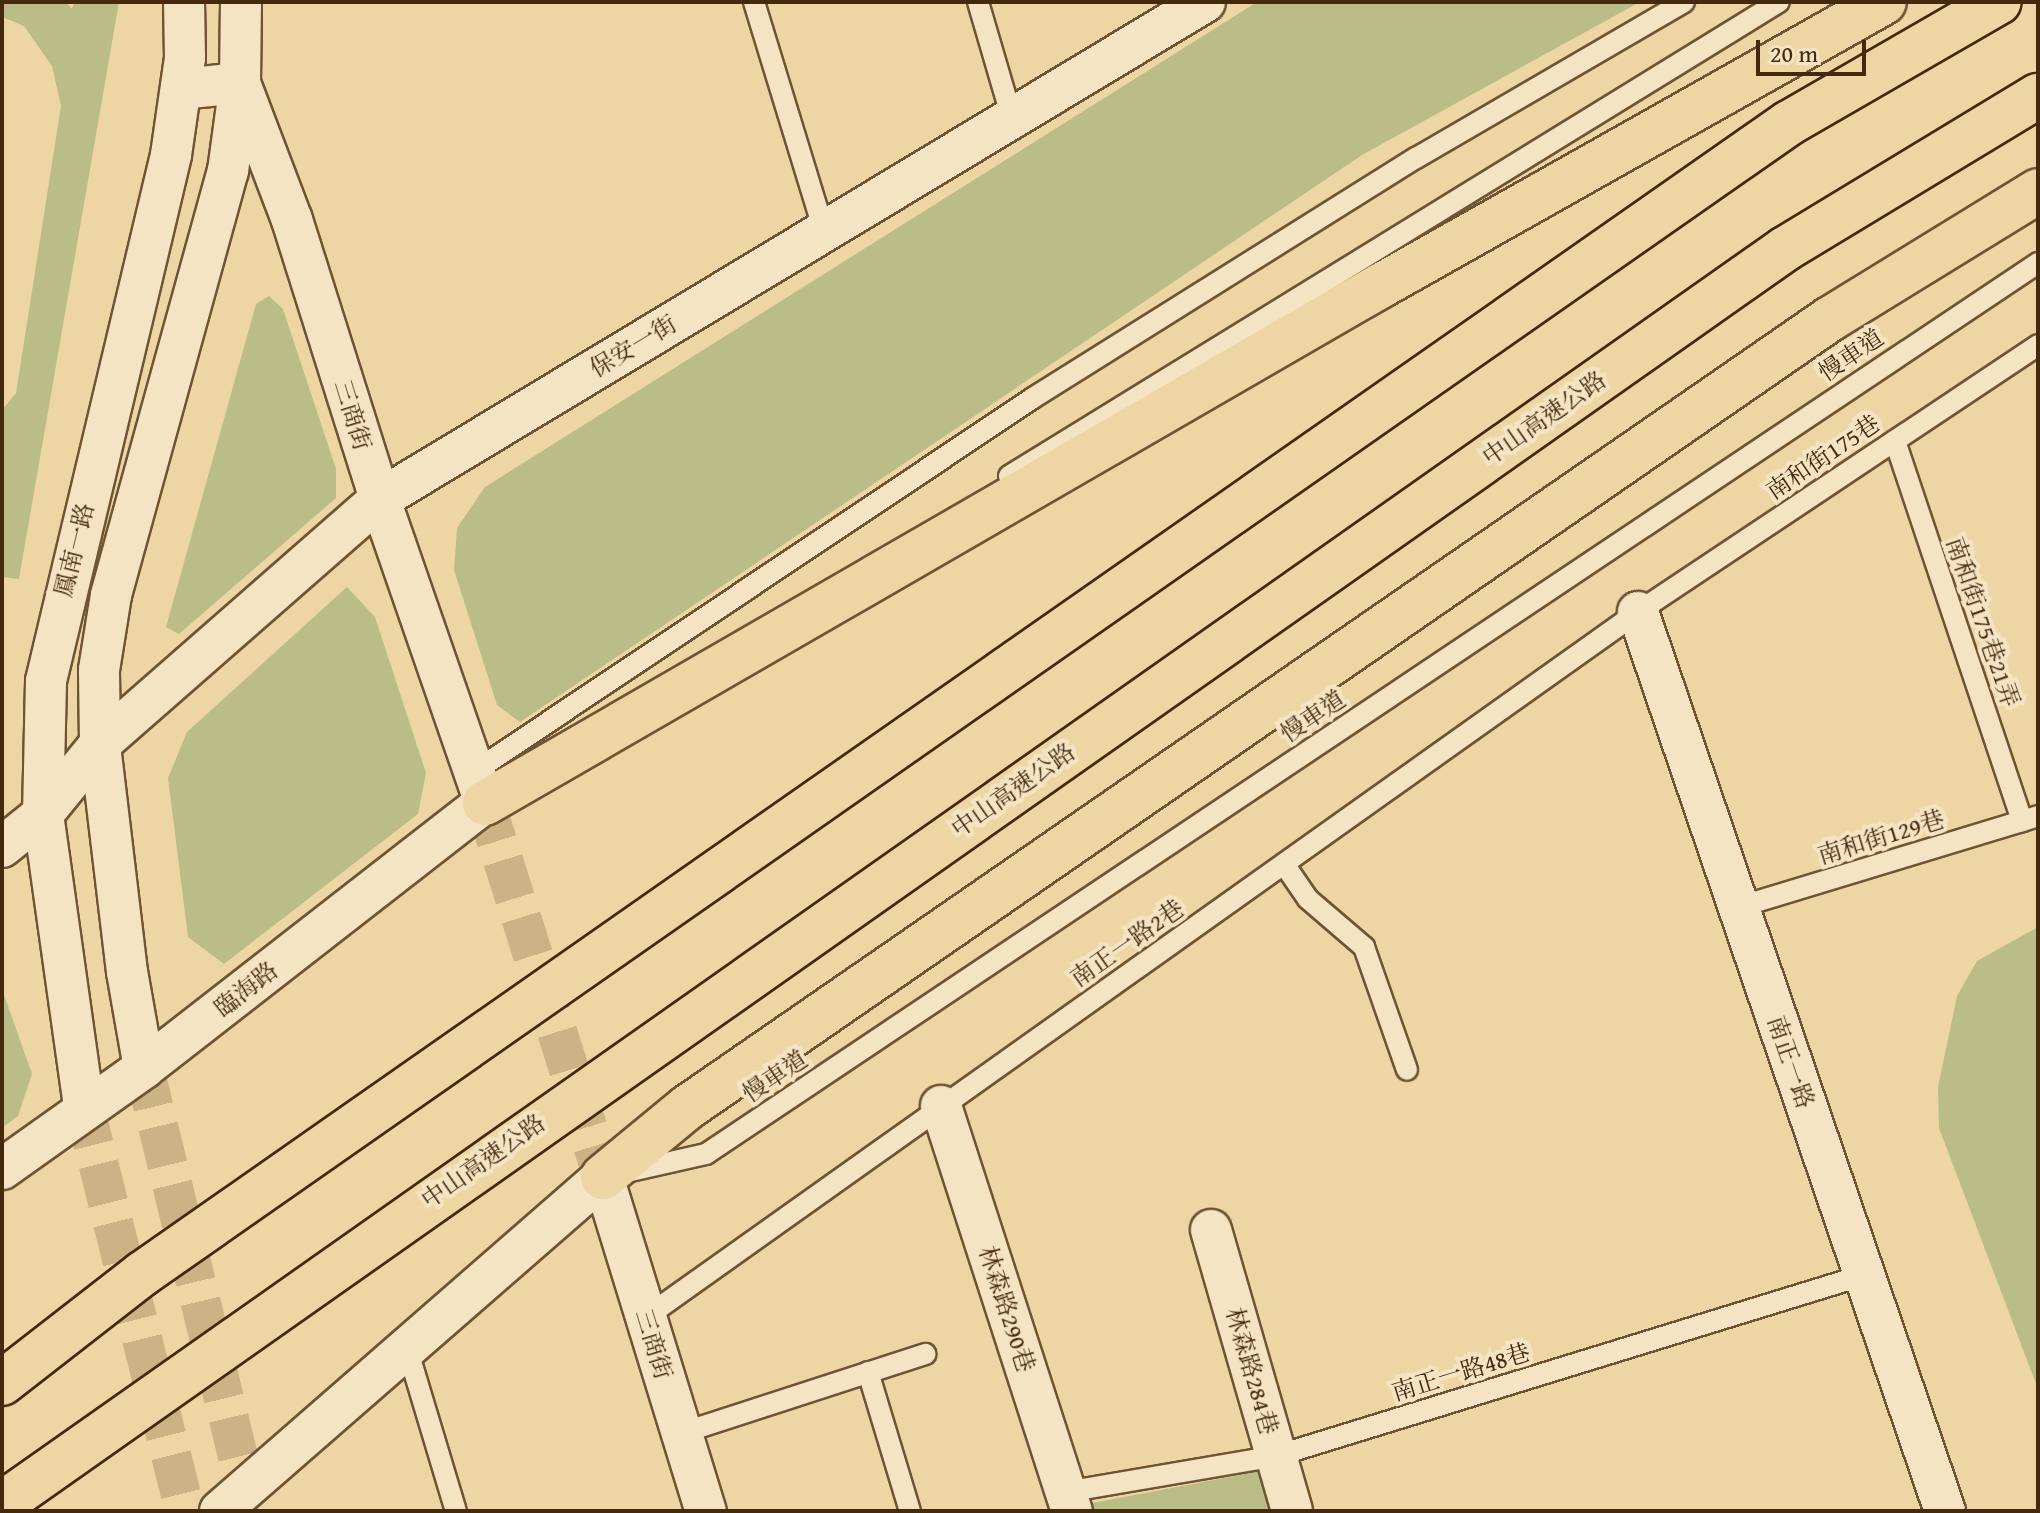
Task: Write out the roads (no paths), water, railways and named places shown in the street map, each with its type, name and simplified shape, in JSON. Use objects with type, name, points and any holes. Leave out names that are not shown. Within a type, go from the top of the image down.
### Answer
[{"type":"highway","points":[[480,787],[1884,2]]},
{"type":"highway","points":[[2,1383],[155,1265],[1789,123],[1999,2]]},
{"type":"highway","name":"中山高速公路","points":[[2,1504],[1772,258],[2038,96]]},
{"type":"highway","points":[[1985,127],[2038,103]]},
{"type":"highway","points":[[603,1177],[688,1107],[1830,319],[2038,191]]},
{"type":"street","name":"鳳南一路","points":[[84,1106],[43,814],[46,681],[171,155],[182,89],[184,2]]},
{"type":"street","name":"鳳南一路","points":[[144,1068],[127,972],[100,744],[99,670],[111,595],[228,171],[240,83],[241,2]]},
{"type":"street","name":"保安一街","points":[[2,847],[43,814],[100,744],[380,499],[1203,2]]},
{"type":"street","points":[[182,89],[240,83]]},
{"type":"street","name":"三商街","points":[[240,83],[292,220],[380,499],[480,787]]},
{"type":"street","name":"南正一路","points":[[1638,612],[1945,1511]]},
{"type":"street","name":"臨海路","points":[[2,1169],[84,1106],[144,1068],[480,787]]},
{"type":"street","name":"林森路290巷","points":[[941,1106],[1069,1502]]},
{"type":"street","points":[[239,1504],[407,1348],[603,1177]]},
{"type":"street","name":"三商街","points":[[603,1177],[706,1511]]},
{"type":"street","name":"林森路284巷","points":[[1211,1230],[1292,1511]]},
{"type":"lane","points":[[754,2],[824,231]]},
{"type":"lane","points":[[978,2],[1012,118]]},
{"type":"lane","points":[[480,787],[1046,389],[1416,158],[1684,2]]},
{"type":"lane","points":[[480,787],[1779,2]]},
{"type":"lane","name":"慢車道","points":[[603,1177],[706,1154],[2038,263]]},
{"type":"lane","name":"南和街175巷","points":[[1638,612],[2038,345]]},
{"type":"lane","name":"南和街175巷21弄","points":[[1895,441],[2030,818]]},
{"type":"lane","name":"南正一路2巷","points":[[646,1317],[1638,612]]},
{"type":"lane","name":"南和街129巷","points":[[1739,907],[2030,818]]},
{"type":"lane","points":[[1284,864],[1308,899],[1364,947],[1377,973],[1407,1070]]},
{"type":"lane","name":"南正一路48巷","points":[[1069,1502],[1276,1456],[1864,1275]]},
{"type":"lane","points":[[407,1348],[456,1511]]},
{"type":"lane","points":[[682,1433],[925,1354]]},
{"type":"lane","points":[[868,1372],[910,1511]]},
{"type":"tunnel","points":[[485,803],[603,1177]]},
{"type":"tunnel","points":[[144,1068],[246,1490]]},
{"type":"tunnel","points":[[84,1106],[185,1511]]}]
